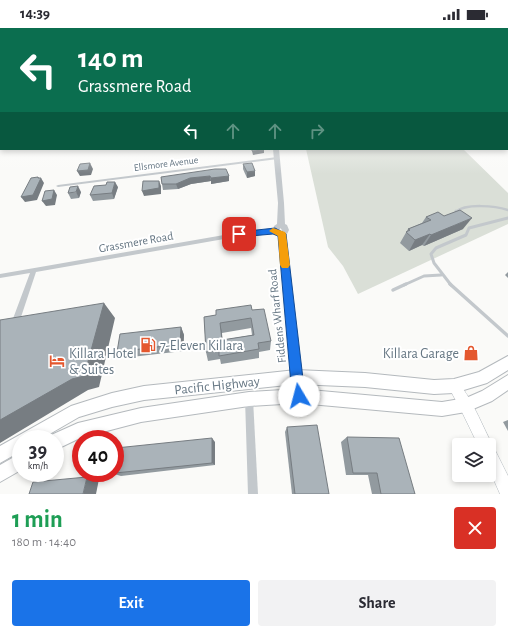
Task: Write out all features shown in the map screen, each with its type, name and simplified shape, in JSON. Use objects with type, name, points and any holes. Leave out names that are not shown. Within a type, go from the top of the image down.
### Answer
[{"type":"highway","name":"Pacific Highway","points":[[42,430],[76,411],[112,400],[144,393],[296,377],[365,380],[434,387],[454,386],[482,378],[508,363]]},
{"type":"highway","name":"Pacific Highway","points":[[64,438],[78,431],[141,415],[249,399],[299,396],[366,400],[442,409],[466,405],[486,396],[508,382]]},
{"type":"highway","points":[[0,455],[12,448]]},
{"type":"highway","points":[[0,474],[12,467]]},
{"type":"main road","points":[[454,386],[466,405],[482,438]]},
{"type":"main road","points":[[496,468],[508,494]]},
{"type":"street","name":"Fiddens Wharf Road","points":[[276,150],[279,230],[299,396]]},
{"type":"street","name":"Ellsmore Avenue","points":[[58,186],[277,158]]},
{"type":"street","name":"Grassmere Road","points":[[0,276],[224,237],[279,230]]},
{"type":"street","points":[[12,333],[34,270]]},
{"type":"street","points":[[249,399],[253,494]]},
{"type":"lane","points":[[457,218],[456,211],[462,208],[492,207],[508,210]]},
{"type":"lane","points":[[508,218],[472,226],[466,235],[432,251],[431,257],[441,275],[508,336]]},
{"type":"lane","points":[[464,226],[468,230]]},
{"type":"lane","points":[[393,290],[424,276],[441,275]]},
{"type":"shaded area","points":[[306,150],[464,150],[508,193],[508,224],[358,294],[343,266],[328,247]]},
{"type":"building","points":[[90,163],[88,170],[77,171],[80,164]]},
{"type":"building","points":[[252,163],[255,171],[247,172],[243,164]]},
{"type":"building","points":[[215,169],[226,169],[229,176],[190,178],[176,184],[162,184],[161,177]]},
{"type":"building","points":[[31,178],[41,178],[33,195],[21,197]]},
{"type":"building","points":[[143,181],[159,181],[159,188],[142,191]]},
{"type":"building","points":[[107,182],[115,182],[112,193],[90,195],[94,186],[106,185]]},
{"type":"building","points":[[78,186],[76,192],[68,193],[70,187]]},
{"type":"building","points":[[54,190],[52,199],[42,201],[45,191]]},
{"type":"building","points":[[460,210],[472,218],[415,240],[406,232],[410,230],[408,229],[431,220],[426,217],[438,212],[444,216]]},
{"type":"building","name":"Killara Hotel & Suites","points":[[104,303],[84,376],[72,379],[0,420],[0,320]]},
{"type":"building","points":[[251,305],[252,310],[264,309],[271,341],[258,343],[259,349],[219,356],[219,350],[206,352],[204,317],[216,315],[216,310]],"holes":[[[251,318],[254,335],[222,340],[220,323]]]},
{"type":"building","points":[[181,327],[180,344],[117,352],[120,334]]},
{"type":"building","points":[[317,425],[329,494],[295,494],[287,427]]},
{"type":"building","points":[[347,437],[399,438],[415,494],[381,494],[377,473],[353,473]]},
{"type":"building","points":[[212,438],[212,463],[124,472],[124,447]]},
{"type":"building","points":[[72,478],[72,482],[86,482],[83,494],[29,494],[33,482],[64,482],[64,479]]},
{"type":"slow traffic","points":[[273,231],[275,230],[276,232],[282,234],[285,265]]},
{"type":"place","name":"7-Eleven Killara","points":[[148,345]]},
{"type":"place","name":"Killara Garage","points":[[471,353]]},
{"type":"place","name":"Killara Hotel & Suites","points":[[57,361]]},
{"type":"route","points":[[239,234],[275,230],[276,232],[282,234],[299,396]]}]
